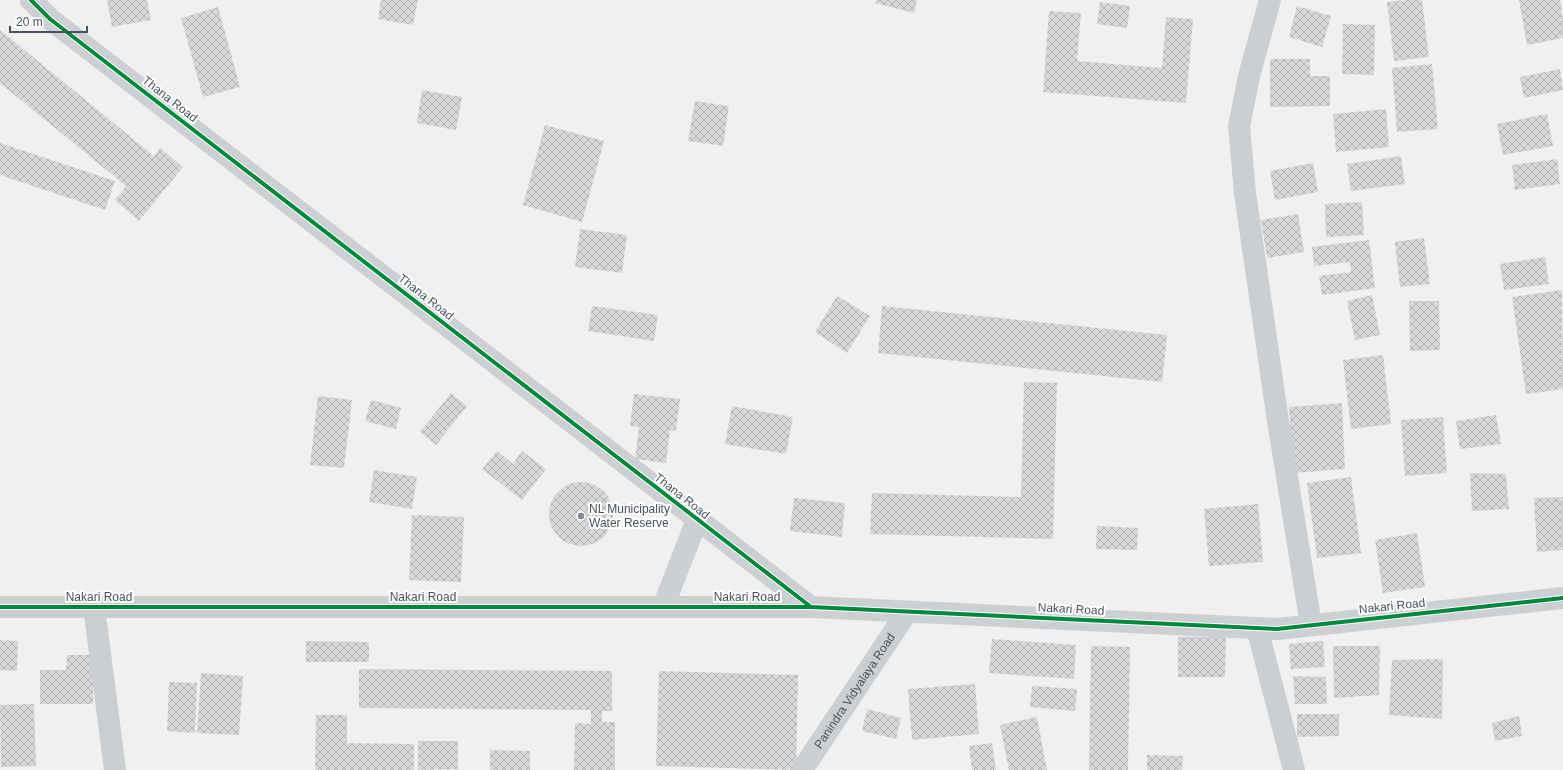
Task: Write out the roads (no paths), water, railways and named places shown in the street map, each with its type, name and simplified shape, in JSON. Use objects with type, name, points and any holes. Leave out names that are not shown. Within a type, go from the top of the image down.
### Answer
[{"type":"street","name":"Thana Road","points":[[31,0],[57,24],[811,607]]},
{"type":"street","points":[[1270,0],[1250,76],[1240,126],[1245,192],[1278,421],[1311,625]]},
{"type":"street","points":[[663,608],[697,520]]},
{"type":"street","name":"Nakari Road","points":[[0,607],[811,607],[1277,629],[1563,598]]},
{"type":"street","points":[[94,607],[115,770]]},
{"type":"street","name":"Panindra Vidyalaya Road","points":[[802,770],[907,612]]},
{"type":"street","points":[[1257,628],[1294,770]]},
{"type":"place","name":"NL Municipality Water Reserve","points":[[581,516]]}]
